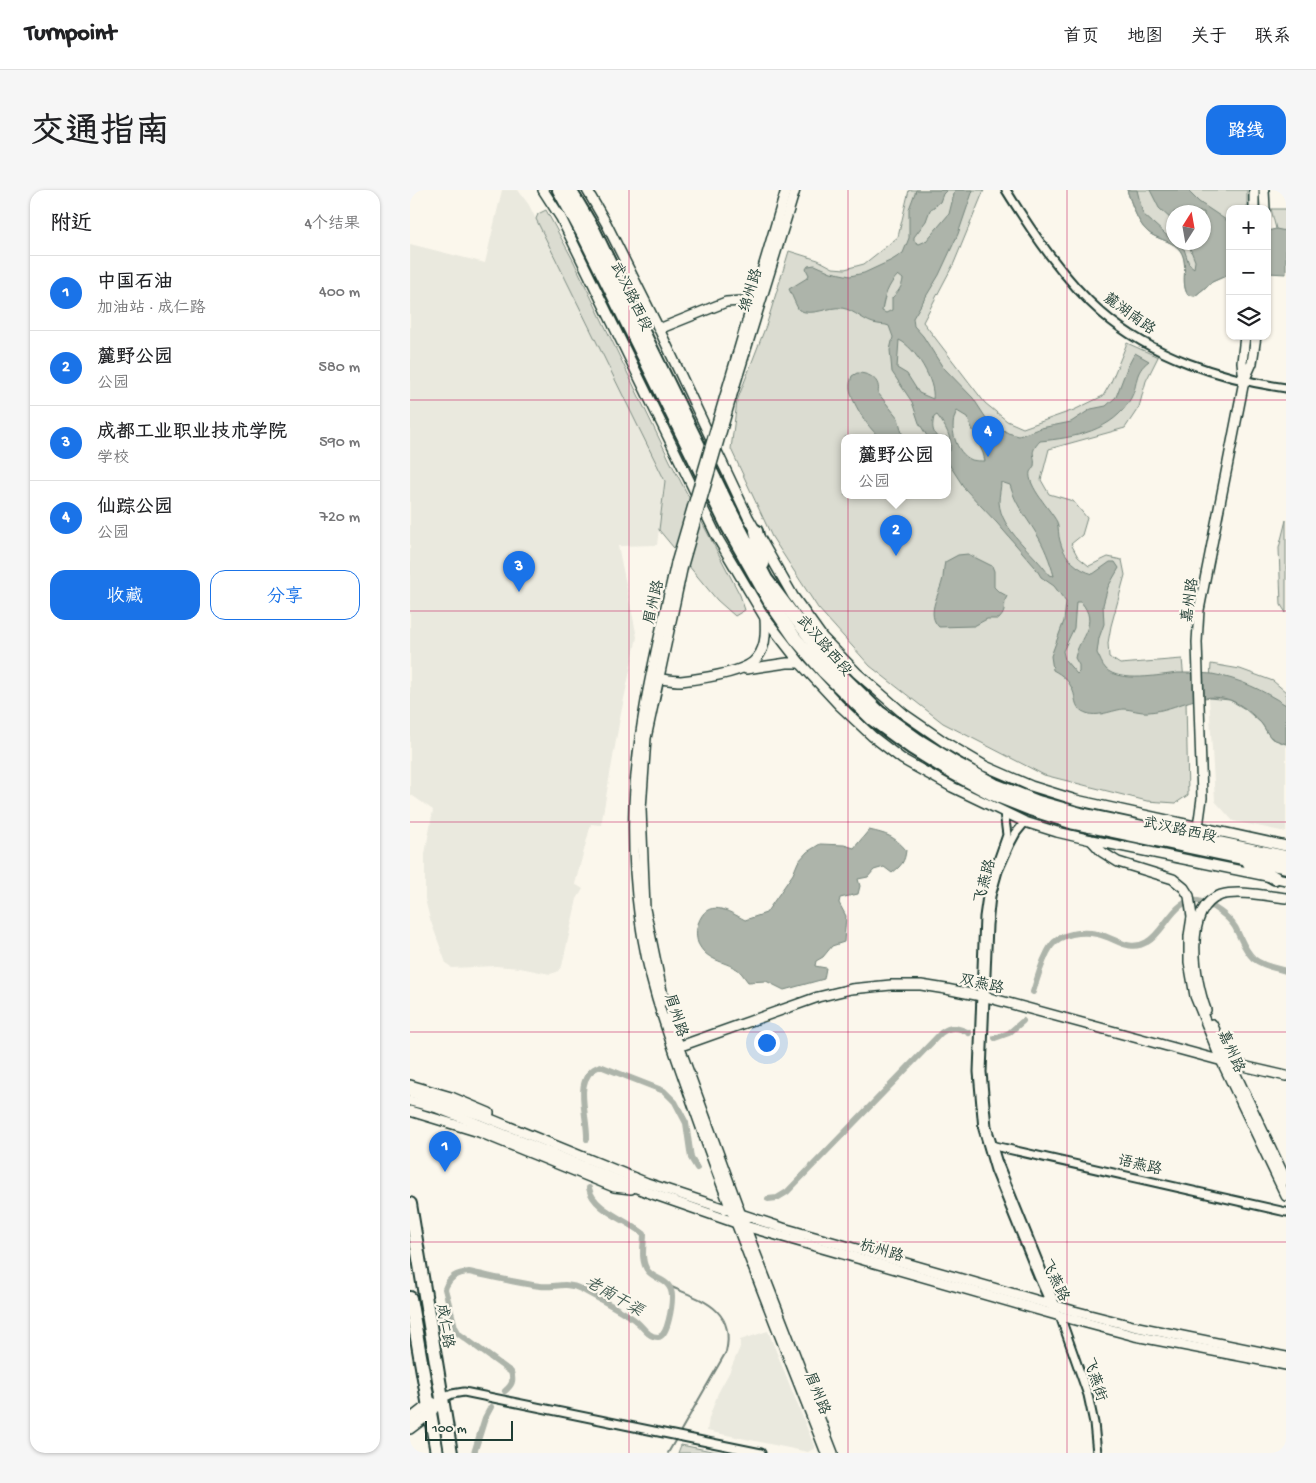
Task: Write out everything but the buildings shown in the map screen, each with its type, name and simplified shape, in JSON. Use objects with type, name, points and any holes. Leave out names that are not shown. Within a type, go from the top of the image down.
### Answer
[{"type":"highway","name":"武汉路西段","points":[[559,190],[584,236],[728,527],[770,602],[795,638],[824,672],[872,719],[912,748],[950,772],[992,794],[1030,809],[1074,823],[1286,867]]},
{"type":"highway","name":"武汉路西段","points":[[570,190],[592,229],[729,508],[766,579],[829,663],[879,712],[918,740],[955,763],[996,785],[1038,802],[1081,814],[1286,857]]},
{"type":"highway","points":[[756,531],[766,579]]},
{"type":"highway","points":[[1240,858],[1281,879]]},
{"type":"highway","name":"成仁路","points":[[410,1204],[451,1453]]},
{"type":"highway","name":"成仁路","points":[[410,1298],[437,1453]]},
{"type":"main road","points":[[543,190],[562,218],[717,537],[765,618],[800,663],[839,705],[872,736],[902,759],[952,787],[1025,822],[1091,840],[1281,879]]},
{"type":"main road","points":[[587,190],[606,223],[659,329],[756,531],[793,596],[823,638],[857,673],[904,714],[946,743],[986,766],[1031,786],[1076,800],[1286,846]]},
{"type":"main road","name":"绵州路","points":[[680,564],[786,190]]},
{"type":"main road","name":"绵州路","points":[[755,304],[795,190]]},
{"type":"main road","points":[[1254,190],[1254,205]]},
{"type":"main road","points":[[1264,190],[1265,205]]},
{"type":"main road","points":[[659,329],[726,302],[742,301],[755,304]]},
{"type":"main road","name":"嘉州路","points":[[1244,340],[1242,362],[1244,381]]},
{"type":"main road","name":"嘉州路","points":[[1198,827],[1202,798],[1197,642],[1200,610],[1244,381],[1252,364],[1255,340]]},
{"type":"main road","name":"眉州路","points":[[680,564],[655,678],[646,738],[641,809],[645,909],[664,1003],[730,1210],[826,1453]]},
{"type":"main road","points":[[741,670],[753,662],[759,654],[764,643],[765,618]]},
{"type":"main road","points":[[655,678],[680,681],[787,663],[800,663]]},
{"type":"main road","name":"嘉州路","points":[[1091,840],[1102,852],[1118,862],[1173,879],[1184,888],[1189,896],[1191,908],[1189,962],[1195,996],[1220,1060],[1286,1196]]},
{"type":"main road","points":[[1286,898],[1240,893],[1223,895],[1212,900],[1204,908],[1198,920],[1196,937],[1199,987],[1213,1027],[1286,1180]]},
{"type":"main road","name":"双燕路","points":[[677,1048],[818,997],[851,989],[891,985],[921,985],[983,997],[1230,1063],[1286,1076]]},
{"type":"main road","points":[[677,1048],[833,1453]]},
{"type":"main road","points":[[410,1085],[477,1108],[626,1168],[647,1187]]},
{"type":"main road","points":[[410,1092],[482,1121]]},
{"type":"main road","points":[[410,1101],[482,1121]]},
{"type":"main road","points":[[410,1111],[479,1132],[614,1187],[647,1187]]},
{"type":"main road","name":"杭州路","points":[[482,1121],[745,1226],[1055,1309],[1286,1357]]},
{"type":"main road","name":"杭州路","points":[[647,1187],[730,1210],[783,1228],[1175,1345],[1286,1365]]},
{"type":"main road","points":[[410,1429],[441,1398]]},
{"type":"main road","points":[[410,1419],[429,1409]]},
{"type":"street","name":"麓湖南路","points":[[1006,190],[1033,233],[1075,284],[1101,312],[1139,339],[1198,368],[1244,381],[1286,388]]},
{"type":"street","name":"飞燕路","points":[[1004,812],[1007,835],[988,890],[984,917],[982,1072],[987,1127],[990,1145],[1055,1309]]},
{"type":"street","name":"飞燕路","points":[[983,997],[991,896],[998,871],[1010,844],[1025,822]]},
{"type":"street","name":"语燕路","points":[[990,1145],[1286,1212]]},
{"type":"street","name":"飞燕街","points":[[1055,1309],[1088,1395],[1094,1423],[1097,1453]]},
{"type":"street","points":[[441,1398],[464,1392],[761,1453]]},
{"type":"shaded area","points":[[502,190],[518,190],[529,205],[665,481],[657,545],[618,546],[637,637],[601,825],[591,824],[575,884],[583,889],[577,899],[562,966],[557,972],[550,974],[520,968],[496,966],[452,968],[446,963],[425,899],[425,854],[433,810],[410,794],[410,244],[485,263]]},
{"type":"shaded area","points":[[909,190],[984,190],[954,263],[923,322],[985,403],[1007,421],[1023,428],[1074,410],[1103,396],[1111,382],[1127,343],[1158,357],[1146,381],[1139,407],[1125,428],[1049,449],[1041,480],[1049,494],[1073,501],[1087,518],[1082,535],[1071,544],[1078,557],[1089,566],[1108,557],[1122,560],[1125,575],[1111,626],[1108,643],[1109,657],[1120,664],[1182,659],[1186,701],[1188,795],[1176,803],[1147,801],[1044,775],[943,723],[870,666],[818,608],[772,537],[731,449],[737,401],[767,323],[789,251],[818,260],[833,268],[845,269],[864,264],[898,237]]},
{"type":"shaded area","points":[[916,190],[947,190],[940,202],[930,210],[926,221],[914,237],[914,241],[919,244],[926,241],[949,214],[955,190],[973,190],[958,234],[939,275],[913,318],[914,326],[923,336],[942,366],[973,398],[986,418],[1008,433],[1019,436],[1041,428],[1071,422],[1091,409],[1106,406],[1116,397],[1135,353],[1149,361],[1138,374],[1131,398],[1124,409],[1114,418],[1092,431],[1066,438],[1040,441],[1036,445],[1033,451],[1034,467],[1030,472],[1032,484],[1057,522],[1062,547],[1072,562],[1082,570],[1093,574],[1110,562],[1115,562],[1119,568],[1108,587],[1103,605],[1104,624],[1099,638],[1097,653],[1106,669],[1121,676],[1130,677],[1178,673],[1212,674],[1250,686],[1286,705],[1286,744],[1270,737],[1261,723],[1243,707],[1230,700],[1220,698],[1209,697],[1149,712],[1123,709],[1102,714],[1092,714],[1082,711],[1078,707],[1073,691],[1067,681],[1053,670],[1051,656],[1064,621],[1066,602],[1054,586],[1041,577],[1035,567],[997,523],[965,489],[951,467],[951,434],[948,434],[937,415],[934,417],[933,425],[935,434],[926,434],[919,423],[912,402],[892,372],[890,350],[893,337],[889,326],[873,323],[842,308],[804,312],[799,310],[795,304],[789,289],[807,278],[809,275],[806,269],[808,266],[815,265],[831,272],[850,276],[864,273],[903,253],[909,238],[909,209]],"holes":[[[898,275],[903,279],[902,284],[892,298],[892,310],[886,313],[882,311],[887,291]],[[899,340],[918,357],[928,375],[933,399],[919,393],[907,374],[897,368]],[[957,411],[967,417],[985,461],[972,460],[961,452],[957,445],[953,431],[954,417]],[[1001,482],[1010,485],[1018,505],[1042,543],[1054,576],[1049,575],[1019,541],[1006,522],[1001,513],[999,502]],[[1076,602],[1081,602],[1089,617],[1089,624],[1075,658],[1079,665],[1079,672],[1077,674],[1065,660],[1063,651],[1074,628]]]},
{"type":"shaded area","points":[[1127,190],[1247,190],[1247,205],[1226,205],[1226,276],[1212,282],[1195,296],[1188,295],[1186,290],[1184,284],[1185,265],[1180,250],[1211,250],[1211,205],[1166,205],[1166,241],[1147,231],[1135,212]]},
{"type":"shaded area","points":[[1127,190],[1137,190],[1143,214],[1166,235],[1166,241],[1147,231],[1135,212]]},
{"type":"shaded area","points":[[1150,190],[1187,190],[1204,205],[1166,205],[1166,214],[1159,208]]},
{"type":"shaded area","points":[[1271,209],[1286,209],[1286,252],[1276,229]]},
{"type":"shaded area","points":[[546,210],[573,260],[670,461],[740,595],[745,610],[735,616],[717,600],[659,530],[665,481],[536,219],[538,214]]},
{"type":"shaded area","points":[[1211,210],[1226,220],[1226,276],[1212,282],[1195,296],[1188,295],[1184,284],[1185,265],[1180,250],[1184,250],[1189,264],[1194,268],[1195,261],[1191,250],[1211,250]]},
{"type":"shaded area","points":[[1271,230],[1286,231],[1286,274],[1271,273]]},
{"type":"shaded area","points":[[857,373],[866,374],[874,378],[878,384],[878,393],[898,418],[902,434],[876,434],[862,417],[852,398],[850,384],[852,376]]},
{"type":"shaded area","points":[[1286,520],[1286,613],[1281,605],[1279,548]]},
{"type":"shaded area","points":[[968,554],[992,566],[994,571],[994,587],[1007,596],[1003,613],[999,619],[987,619],[974,626],[939,627],[933,617],[933,611],[943,580],[945,562],[958,555]]},
{"type":"shaded area","points":[[1211,664],[1240,669],[1273,681],[1286,692],[1286,744],[1271,738],[1261,723],[1245,709],[1230,700],[1209,698]]},
{"type":"shaded area","points":[[1209,698],[1230,700],[1245,709],[1261,723],[1271,738],[1286,744],[1286,832],[1233,821],[1215,801]]},
{"type":"shaded area","points":[[869,830],[885,834],[898,842],[906,850],[905,858],[892,873],[884,867],[874,870],[868,877],[858,879],[860,886],[858,894],[840,898],[839,903],[846,916],[844,942],[832,946],[823,957],[816,961],[815,966],[826,968],[824,979],[784,990],[766,981],[748,982],[737,969],[714,959],[701,949],[697,941],[697,928],[702,916],[707,911],[712,908],[718,908],[745,920],[766,913],[793,874],[798,862],[807,852],[820,844],[844,845],[854,848]]},
{"type":"shaded area","points":[[768,1331],[815,1448],[808,1452],[707,1431],[709,1418],[718,1393],[740,1347],[740,1340]]},
{"type":"shaded area","points":[[681,1445],[722,1453],[678,1453]]},
{"type":"waterway","name":"老南干渠","points":[[1033,992],[1045,957],[1051,946],[1060,938],[1072,934],[1091,933],[1128,945],[1140,945],[1154,937],[1178,908],[1185,903],[1193,901],[1211,906],[1229,919],[1254,959],[1265,965],[1286,971]]},
{"type":"waterway","name":"老南干渠","points":[[995,1038],[1009,1033],[1023,1021]]},
{"type":"waterway","name":"老南干渠","points":[[768,1199],[777,1198],[787,1192],[941,1033],[955,1028],[969,1033]]},
{"type":"waterway","name":"老南干渠","points":[[587,1139],[583,1087],[591,1071],[600,1066],[664,1091],[675,1102],[686,1123],[691,1158],[697,1168]]},
{"type":"waterway","name":"老南干渠","points":[[505,1391],[512,1383],[511,1372],[459,1334],[455,1327],[445,1289],[449,1281],[461,1273],[469,1272],[540,1286],[570,1285],[581,1289],[626,1314],[654,1337],[661,1336],[667,1326],[671,1307],[671,1291],[667,1284],[648,1271],[644,1263],[644,1234],[604,1209],[592,1196],[589,1188]]},
{"type":"waterway","points":[[668,1453],[726,1352],[728,1337],[726,1326],[714,1308],[693,1296],[669,1286]]},
{"type":"waterway","name":"老南干渠","points":[[474,1453],[485,1418],[491,1407]]},
{"type":"place","name":"仙踪公园","points":[[988,457]]},
{"type":"place","name":"麓野公园","points":[[896,556]]},
{"type":"place","name":"成都工业职业技术学院","points":[[519,592]]},
{"type":"place","name":"中国石油","points":[[445,1172]]}]
